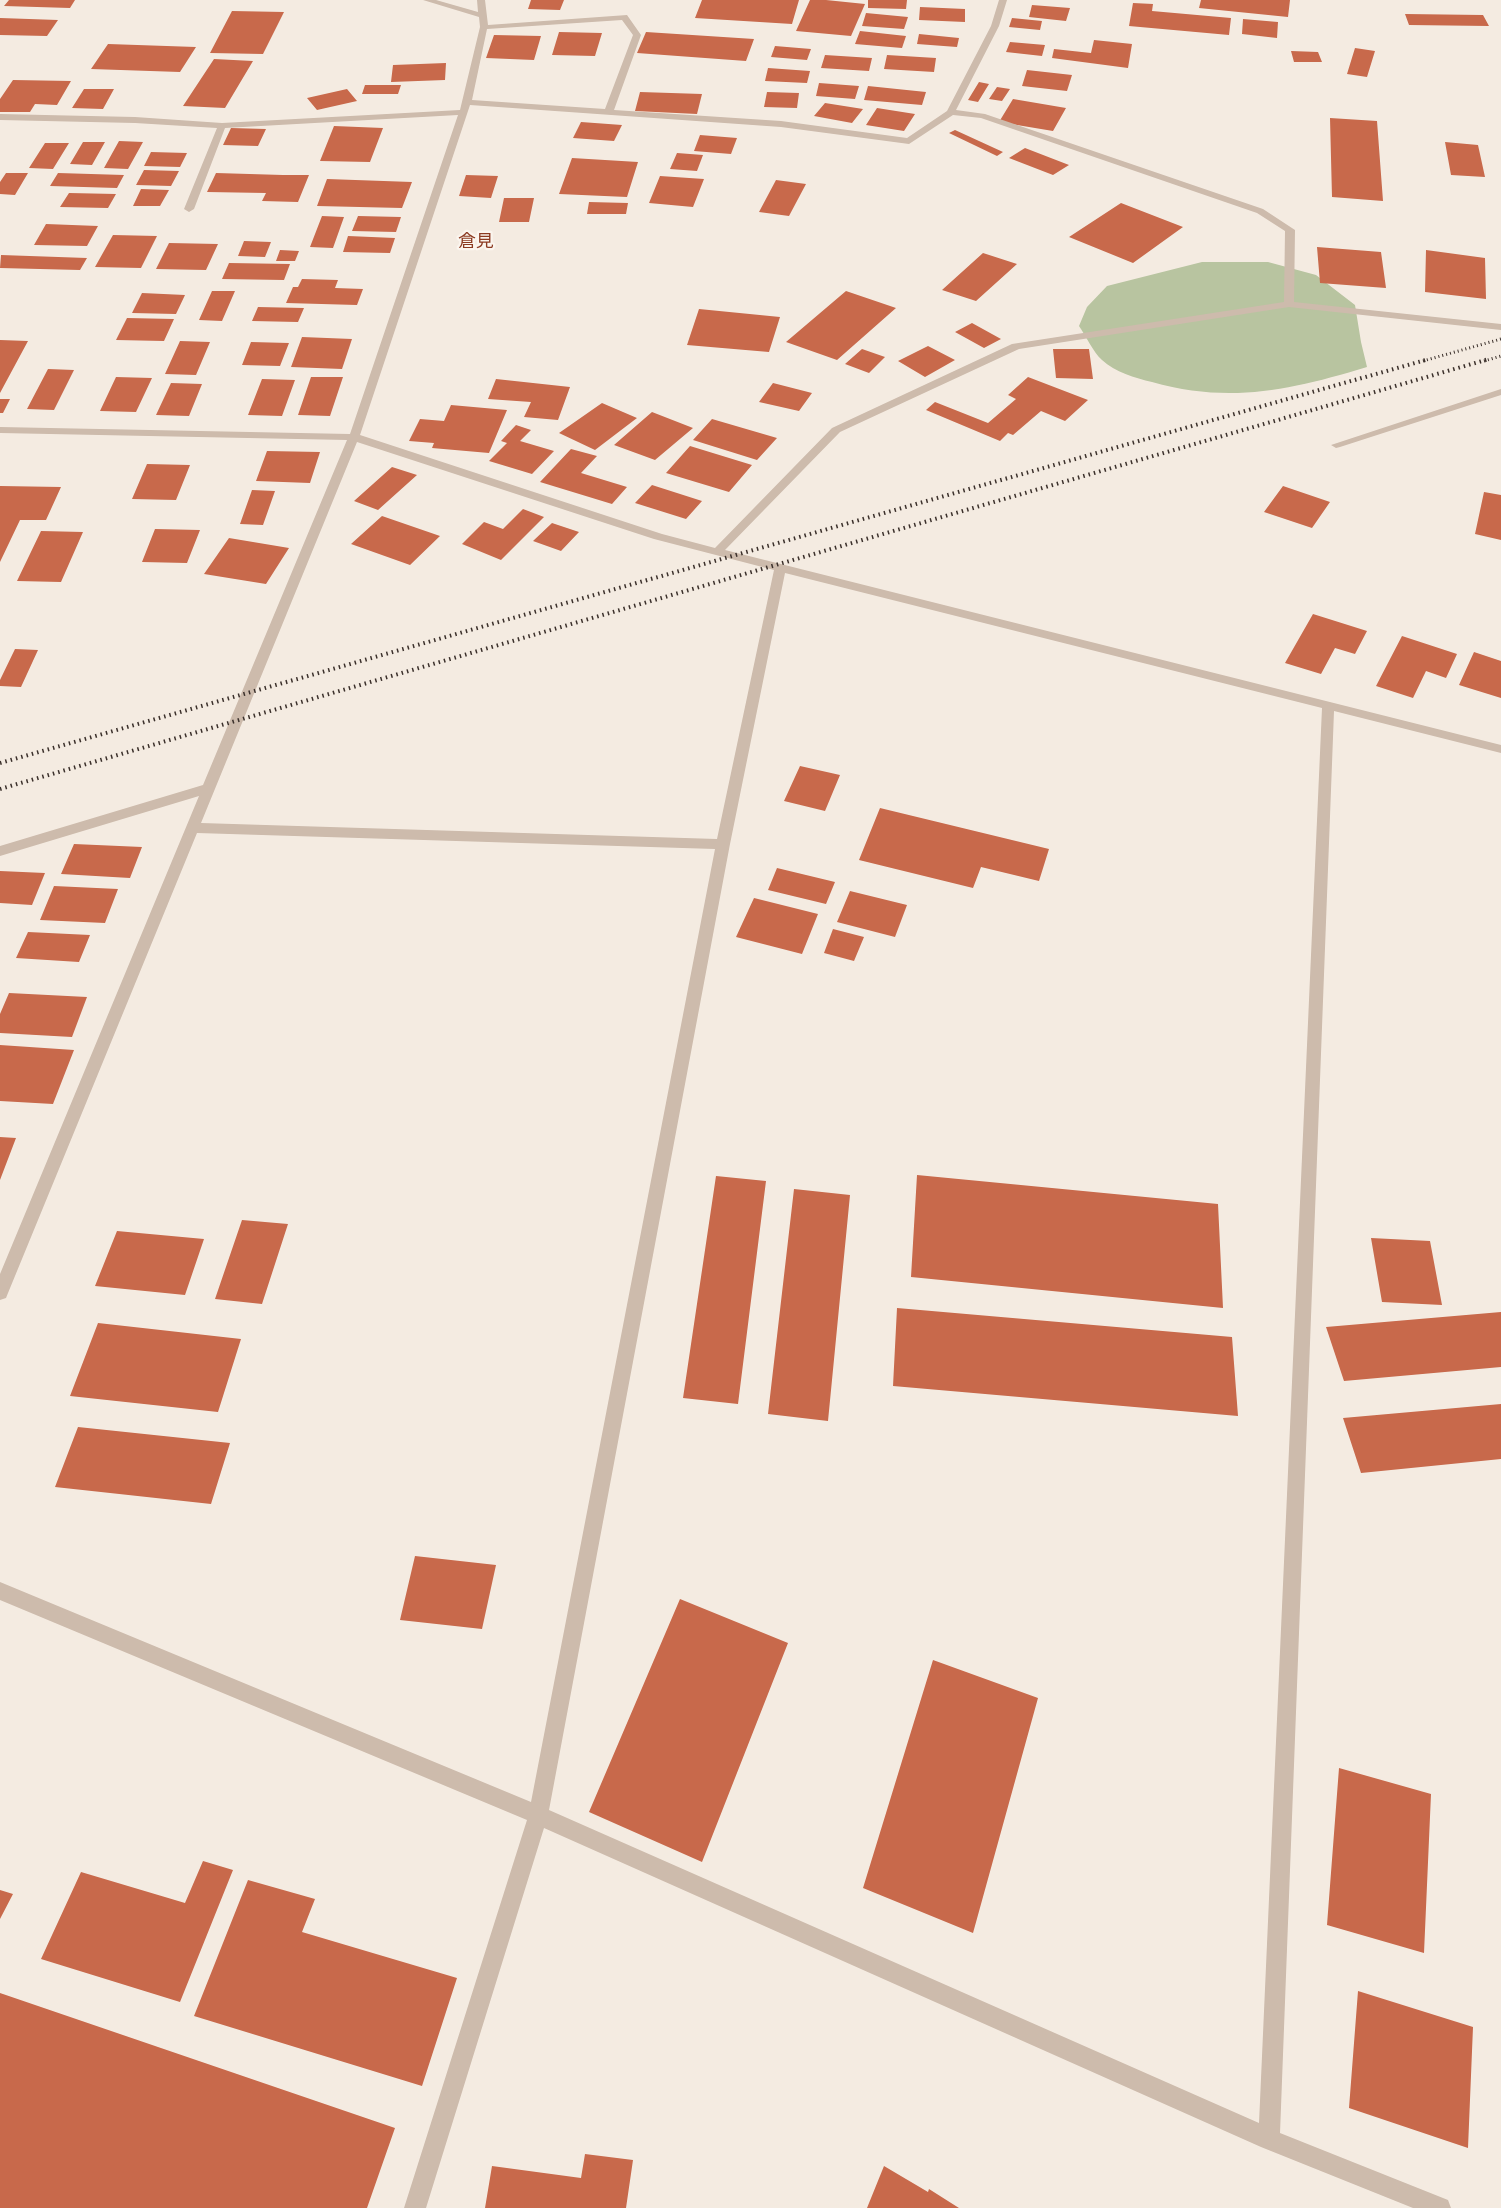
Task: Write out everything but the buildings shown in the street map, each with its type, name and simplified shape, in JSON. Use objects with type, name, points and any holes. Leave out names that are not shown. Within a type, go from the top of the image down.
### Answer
[{"type":"street","points":[[427,0],[483,22],[512,27],[624,18],[638,35],[608,113]]},
{"type":"street","points":[[0,1293],[354,437],[465,107],[483,22],[481,0]]},
{"type":"street","points":[[0,117],[135,120],[222,126],[465,107],[781,124],[909,141],[951,112],[995,26],[1003,0]]},
{"type":"street","points":[[951,112],[982,116],[1260,211],[1290,230],[1289,304]]},
{"type":"street","points":[[189,209],[222,126]]},
{"type":"street","points":[[717,552],[836,430],[1016,346],[1289,304],[1501,327]]},
{"type":"street","points":[[1336,445],[1501,392]]},
{"type":"street","points":[[0,430],[354,437],[658,537],[1501,749]]},
{"type":"street","points":[[415,2208],[538,1815],[723,844],[780,567]]},
{"type":"street","points":[[1269,2139],[1328,707]]},
{"type":"street","points":[[0,851],[210,788]]},
{"type":"street","points":[[193,828],[723,844]]},
{"type":"street","points":[[0,1591],[538,1815],[1269,2139],[1440,2208]]},
{"type":"green space","points":[[1202,262],[1268,262],[1316,275],[1355,305],[1367,367],[1286,388],[1234,393],[1181,389],[1146,380],[1119,371],[1099,357],[1079,326],[1087,307],[1107,286]]},
{"type":"railway","points":[[1423,361],[1501,339]]},
{"type":"railway","points":[[1484,361],[1501,356]]},
{"type":"railway","points":[[0,763],[1429,359]]},
{"type":"railway","points":[[0,789],[1489,359]]},
{"type":"district","name":"倉見","points":[[476,242]]}]
